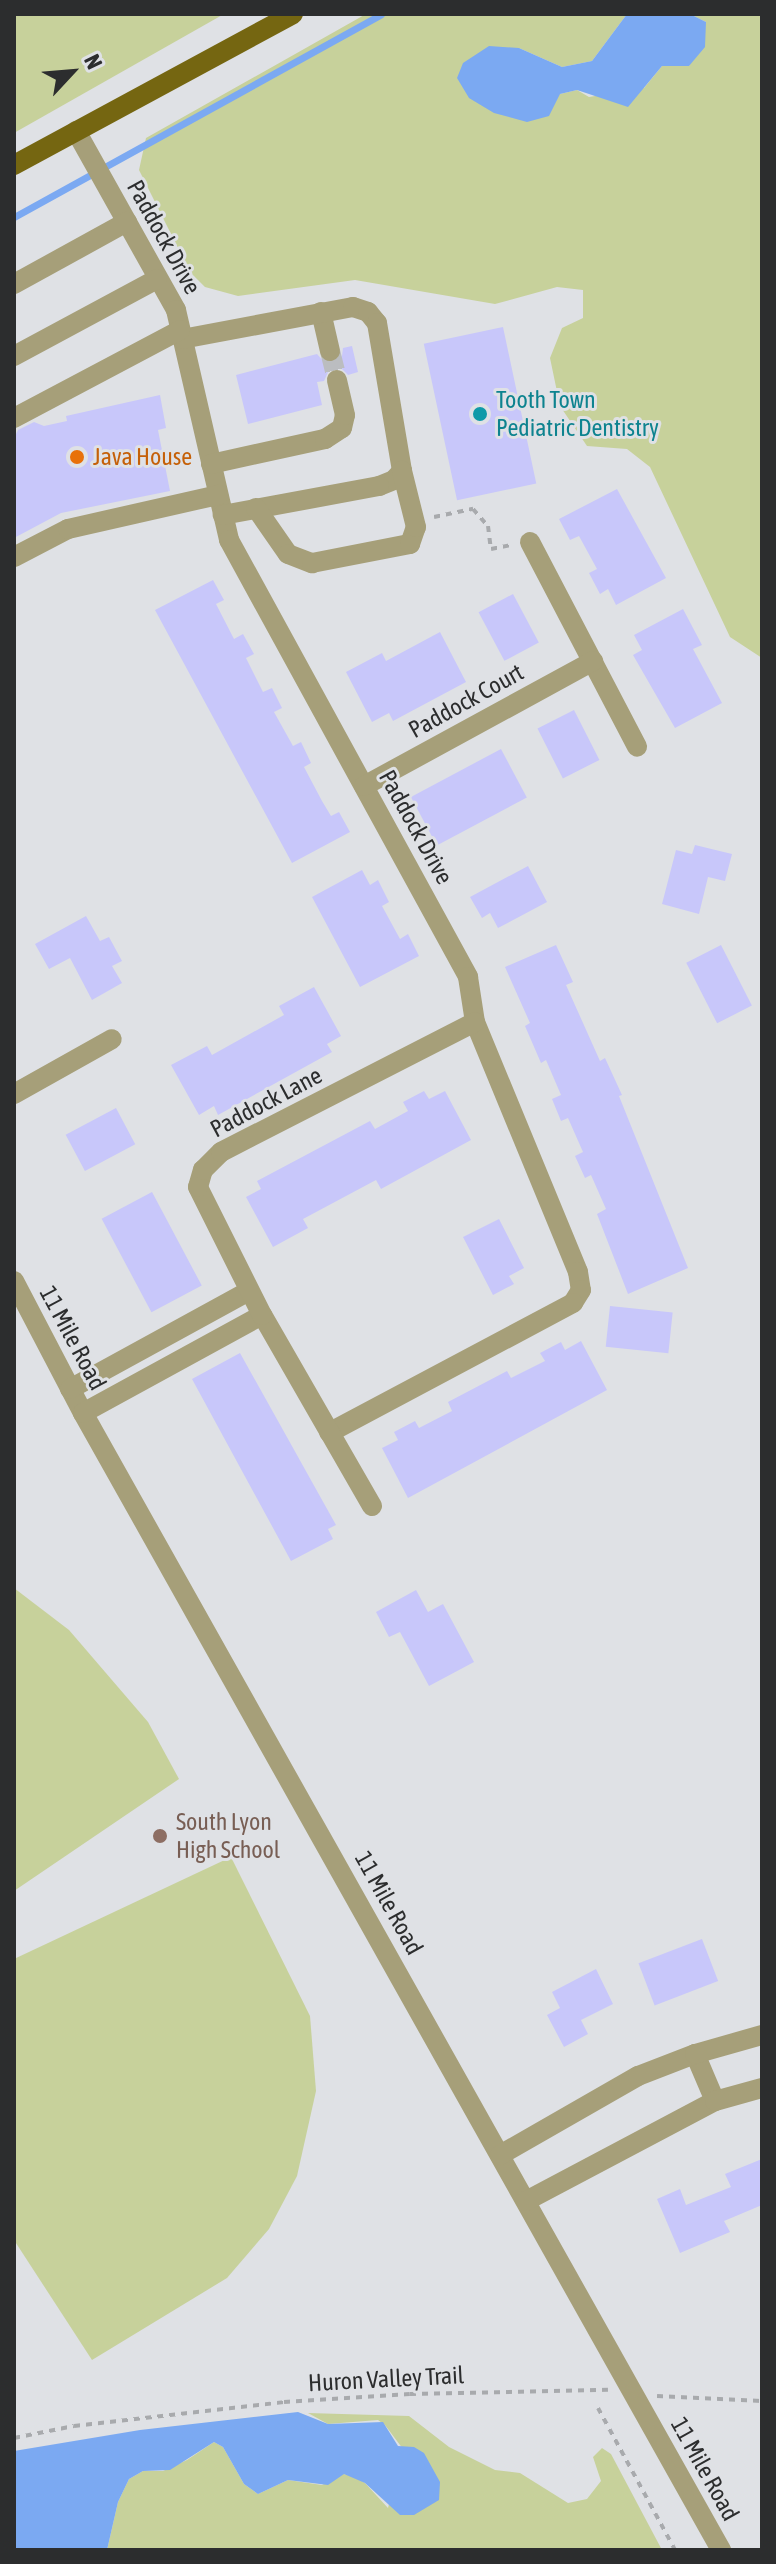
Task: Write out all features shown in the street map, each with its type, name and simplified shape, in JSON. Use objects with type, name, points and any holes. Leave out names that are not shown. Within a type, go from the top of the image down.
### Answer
[{"type":"main road","points":[[14,165],[293,14]]},
{"type":"street","name":"Paddock Drive","points":[[76,131],[176,310],[229,540],[468,977],[475,1022],[578,1272],[581,1290],[573,1303],[329,1433]]},
{"type":"street","points":[[14,284],[127,222]]},
{"type":"street","points":[[14,356],[157,279]]},
{"type":"street","points":[[14,418],[181,334],[353,307],[368,312],[377,323],[402,471],[414,521],[410,544],[312,563],[288,554],[256,508]]},
{"type":"street","points":[[321,312],[330,351]]},
{"type":"street","points":[[211,464],[325,439],[342,428],[345,415],[337,380]]},
{"type":"street","points":[[14,557],[68,529],[220,505],[256,508],[379,486],[394,480],[402,471]]},
{"type":"street","points":[[530,542],[637,747]]},
{"type":"street","name":"Paddock Court","points":[[364,786],[593,661]]},
{"type":"street","name":"Paddock Lane","points":[[372,1506],[262,1315],[198,1187],[203,1170],[221,1152],[475,1022]]},
{"type":"street","points":[[14,1094],[112,1039]]},
{"type":"street","name":"11 Mile Road","points":[[14,1281],[83,1413],[721,2550]]},
{"type":"street","points":[[70,1389],[249,1291]]},
{"type":"street","points":[[83,1413],[262,1315]]},
{"type":"street","points":[[500,2155],[638,2076],[695,2054],[762,2035]]},
{"type":"street","points":[[695,2054],[715,2101]]},
{"type":"street","points":[[526,2201],[715,2101],[762,2088]]},
{"type":"path","points":[[414,521],[473,509],[488,526],[491,549],[530,542]]},
{"type":"path","name":"Huron Valley Trail","points":[[14,2438],[74,2426],[284,2402],[410,2394],[585,2390],[762,2401]]},
{"type":"path","points":[[598,2408],[675,2550]]},
{"type":"green space","points":[[14,14],[224,14],[14,133]]},
{"type":"green space","points":[[366,14],[627,14],[592,61],[562,67],[519,48],[560,94],[577,90],[589,97],[644,88],[662,66],[689,66],[706,22],[690,14],[762,14],[762,658],[730,637],[650,467],[627,449],[587,446],[560,406],[550,358],[562,328],[583,318],[583,290],[557,287],[495,304],[355,280],[238,296],[205,287],[190,272],[139,170],[146,138]]},
{"type":"green space","points":[[14,1588],[69,1630],[148,1722],[179,1779],[14,1891]]},
{"type":"green space","points":[[231,1857],[310,2016],[316,2091],[297,2176],[269,2229],[227,2278],[92,2360],[14,2240],[14,1959]]},
{"type":"green space","points":[[308,2413],[409,2416],[449,2447],[495,2470],[520,2473],[568,2503],[587,2499],[601,2481],[593,2457],[602,2448],[611,2454],[662,2550],[107,2550],[118,2502],[129,2479],[143,2471],[163,2471],[214,2442],[223,2447],[244,2484],[258,2494],[288,2480],[322,2485],[343,2474],[352,2475],[365,2483],[388,2508],[403,2449],[385,2425],[378,2420],[328,2424]]},
{"type":"water","points":[[627,14],[690,14],[706,22],[705,47],[689,66],[662,66],[628,107],[577,90],[560,94],[549,116],[527,122],[494,113],[469,98],[457,78],[463,63],[489,46],[519,48],[562,67],[592,61]]},
{"type":"water","points":[[298,2412],[328,2424],[383,2422],[398,2446],[414,2447],[424,2453],[440,2482],[439,2500],[414,2515],[400,2515],[365,2483],[344,2474],[328,2485],[288,2480],[258,2494],[244,2484],[223,2447],[214,2442],[170,2470],[143,2471],[129,2479],[118,2502],[107,2550],[14,2550],[14,2451],[140,2430]]},
{"type":"building","name":"Tooth Town Pediatric Dentistry","points":[[503,327],[536,484],[457,500],[424,344]]},
{"type":"building","points":[[352,346],[358,372],[348,375],[340,367],[329,370],[324,381],[317,382],[322,405],[248,424],[236,375],[317,354],[325,363],[334,363],[342,356],[343,348]]},
{"type":"building","points":[[160,395],[166,428],[158,430],[170,491],[61,513],[14,538],[14,438],[18,430],[34,422],[44,426],[67,421],[66,416]]},
{"type":"building","points":[[617,489],[666,578],[616,605],[608,589],[600,594],[589,573],[597,569],[579,536],[570,540],[559,519]]},
{"type":"building","points":[[213,580],[224,600],[216,604],[234,639],[243,634],[254,654],[246,658],[263,692],[272,688],[282,708],[274,712],[293,746],[301,742],[311,763],[304,767],[322,801],[331,816],[339,812],[350,832],[292,863],[155,610]]},
{"type":"building","points":[[513,594],[539,643],[504,661],[479,612]]},
{"type":"building","points":[[683,609],[702,645],[693,649],[722,703],[675,728],[633,655],[642,650],[634,635]]},
{"type":"building","points":[[440,632],[466,682],[393,721],[389,713],[372,722],[346,672],[382,653],[386,661]]},
{"type":"building","points":[[574,710],[599,760],[563,779],[537,729]]},
{"type":"building","points":[[501,749],[527,798],[437,845],[411,797]]},
{"type":"building","points":[[695,845],[732,854],[725,881],[708,877],[699,914],[662,904],[676,850],[692,854]]},
{"type":"building","points":[[528,866],[547,902],[498,928],[490,913],[482,918],[470,897]]},
{"type":"building","points":[[362,870],[370,885],[378,880],[389,902],[382,906],[400,939],[408,934],[419,956],[360,987],[312,897]]},
{"type":"building","points":[[86,916],[100,941],[109,937],[122,961],[112,966],[122,983],[92,1000],[70,958],[49,969],[35,944]]},
{"type":"building","points":[[556,945],[573,982],[566,985],[600,1061],[605,1058],[622,1095],[619,1096],[688,1268],[628,1294],[597,1214],[606,1209],[591,1175],[585,1178],[575,1156],[583,1152],[568,1118],[561,1121],[552,1099],[561,1095],[546,1060],[541,1063],[525,1026],[530,1023],[505,967]]},
{"type":"building","points":[[721,945],[752,1006],[717,1023],[686,963]]},
{"type":"building","points":[[314,987],[341,1036],[327,1044],[332,1052],[218,1115],[214,1106],[199,1115],[171,1065],[207,1046],[212,1055],[284,1015],[279,1006]]},
{"type":"building","points":[[424,1091],[429,1099],[445,1091],[471,1140],[381,1189],[376,1180],[303,1219],[308,1228],[273,1247],[246,1197],[261,1189],[257,1181],[370,1121],[375,1129],[408,1111],[403,1102]]},
{"type":"building","points":[[116,1108],[135,1144],[85,1171],[66,1135]]},
{"type":"building","points":[[152,1192],[202,1286],[151,1312],[102,1219]]},
{"type":"building","points":[[499,1219],[524,1268],[509,1276],[514,1284],[493,1295],[463,1237]]},
{"type":"building","points":[[610,1306],[673,1313],[668,1353],[606,1347]]},
{"type":"building","points":[[581,1341],[607,1390],[408,1498],[382,1448],[398,1440],[394,1432],[415,1421],[419,1428],[452,1411],[448,1402],[507,1371],[511,1378],[545,1361],[540,1353],[561,1342],[565,1350]]},
{"type":"building","points":[[240,1353],[336,1525],[328,1529],[333,1539],[291,1561],[192,1379]]},
{"type":"building","points":[[416,1590],[428,1612],[443,1604],[474,1662],[429,1686],[400,1632],[389,1637],[376,1612]]},
{"type":"building","points":[[702,1939],[718,1981],[655,2005],[639,1963]]},
{"type":"building","points":[[596,1969],[613,2004],[581,2020],[588,2034],[564,2047],[547,2015],[560,2008],[552,1992]]},
{"type":"building","points":[[762,2159],[762,2205],[724,2221],[730,2232],[680,2253],[657,2199],[680,2189],[686,2205],[731,2187],[725,2174]]},
{"type":"waterway","points":[[14,217],[381,14]]},
{"type":"tunnel","points":[[330,351],[337,380]]},
{"type":"place","name":"Tooth Town Pediatric Dentistry","points":[[480,414]]},
{"type":"place","name":"Java House","points":[[77,457]]},
{"type":"place","name":"South Lyon High School","points":[[160,1836]]}]
